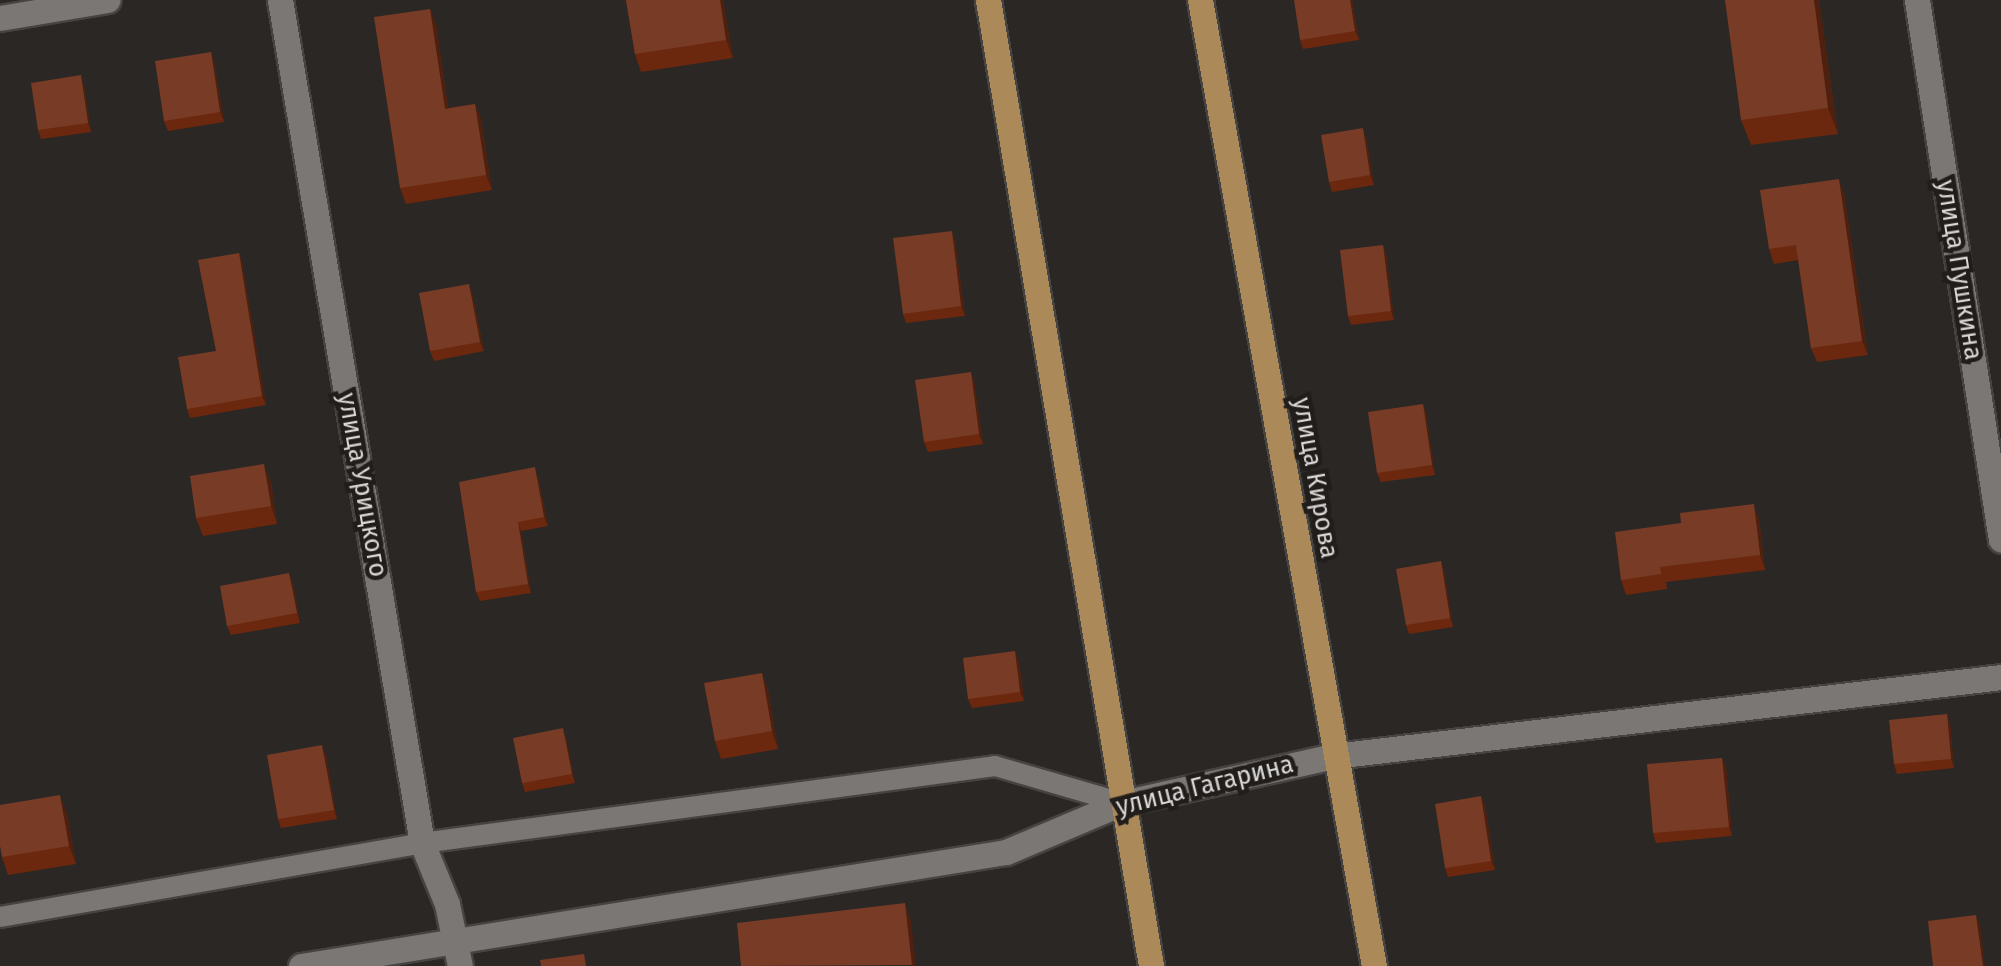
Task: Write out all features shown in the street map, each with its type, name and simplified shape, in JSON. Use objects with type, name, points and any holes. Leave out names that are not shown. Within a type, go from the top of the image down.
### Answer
[{"type":"main road","points":[[988,0],[1151,966]]},
{"type":"main road","name":"улица Кирова","points":[[1200,0],[1374,966]]},
{"type":"street","points":[[0,18],[108,0]]},
{"type":"street","name":"улица Урицкого","points":[[280,0],[422,842],[458,953]]},
{"type":"street","name":"улица Пушкина","points":[[1917,0],[2001,540]]},
{"type":"street","name":"улица Гагарина","points":[[301,966],[458,953],[1006,852],[1122,803],[1334,756],[2001,677]]},
{"type":"lane","points":[[0,917],[422,842],[995,766],[1122,803]]},
{"type":"building","points":[[626,0],[720,0],[726,40],[635,54]]},
{"type":"building","points":[[1294,0],[1350,0],[1355,31],[1300,40]]},
{"type":"building","points":[[1725,0],[1814,0],[1828,108],[1741,120]]},
{"type":"building","points":[[430,9],[445,109],[475,104],[486,175],[400,188],[374,17]]},
{"type":"building","points":[[211,52],[220,112],[164,121],[155,61]]},
{"type":"building","points":[[81,75],[88,123],[38,130],[31,83]]},
{"type":"building","points":[[1363,128],[1370,175],[1329,182],[1321,135]]},
{"type":"building","points":[[1839,179],[1862,341],[1811,348],[1796,245],[1769,249],[1760,190]]},
{"type":"building","points":[[952,231],[961,306],[903,314],[893,238]]},
{"type":"building","points":[[1383,245],[1391,311],[1348,316],[1340,250]]},
{"type":"building","points":[[239,253],[262,396],[187,409],[178,357],[216,351],[198,260]]},
{"type":"building","points":[[469,284],[480,342],[430,351],[419,293]]},
{"type":"building","points":[[971,372],[979,434],[924,442],[915,380]]},
{"type":"building","points":[[1423,404],[1432,465],[1377,473],[1368,412]]},
{"type":"building","points":[[264,464],[271,506],[196,518],[190,476]]},
{"type":"building","points":[[535,467],[544,517],[518,522],[528,584],[476,592],[459,482]]},
{"type":"building","points":[[1754,504],[1760,555],[1660,567],[1661,574],[1621,580],[1615,532],[1681,523],[1680,513]]},
{"type":"building","points":[[1441,561],[1450,618],[1406,625],[1396,569]]},
{"type":"building","points":[[289,573],[297,613],[227,626],[220,586]]},
{"type":"building","points":[[1015,651],[1020,692],[968,699],[963,658]]},
{"type":"building","points":[[762,673],[772,731],[715,741],[704,683]]},
{"type":"building","points":[[1947,714],[1951,759],[1894,764],[1889,720]]},
{"type":"building","points":[[563,728],[572,774],[522,783],[513,738]]},
{"type":"building","points":[[322,745],[334,810],[278,819],[267,755]]},
{"type":"building","points":[[1722,758],[1729,827],[1653,833],[1647,764]]},
{"type":"building","points":[[60,795],[69,846],[2,857],[0,805]]},
{"type":"building","points":[[1481,796],[1491,861],[1445,868],[1435,804]]},
{"type":"building","points":[[905,903],[912,965],[741,966],[737,923]]},
{"type":"building","points":[[1976,915],[1983,966],[1933,966],[1928,921]]},
{"type":"building","points":[[584,954],[586,966],[541,966],[540,960]]}]
